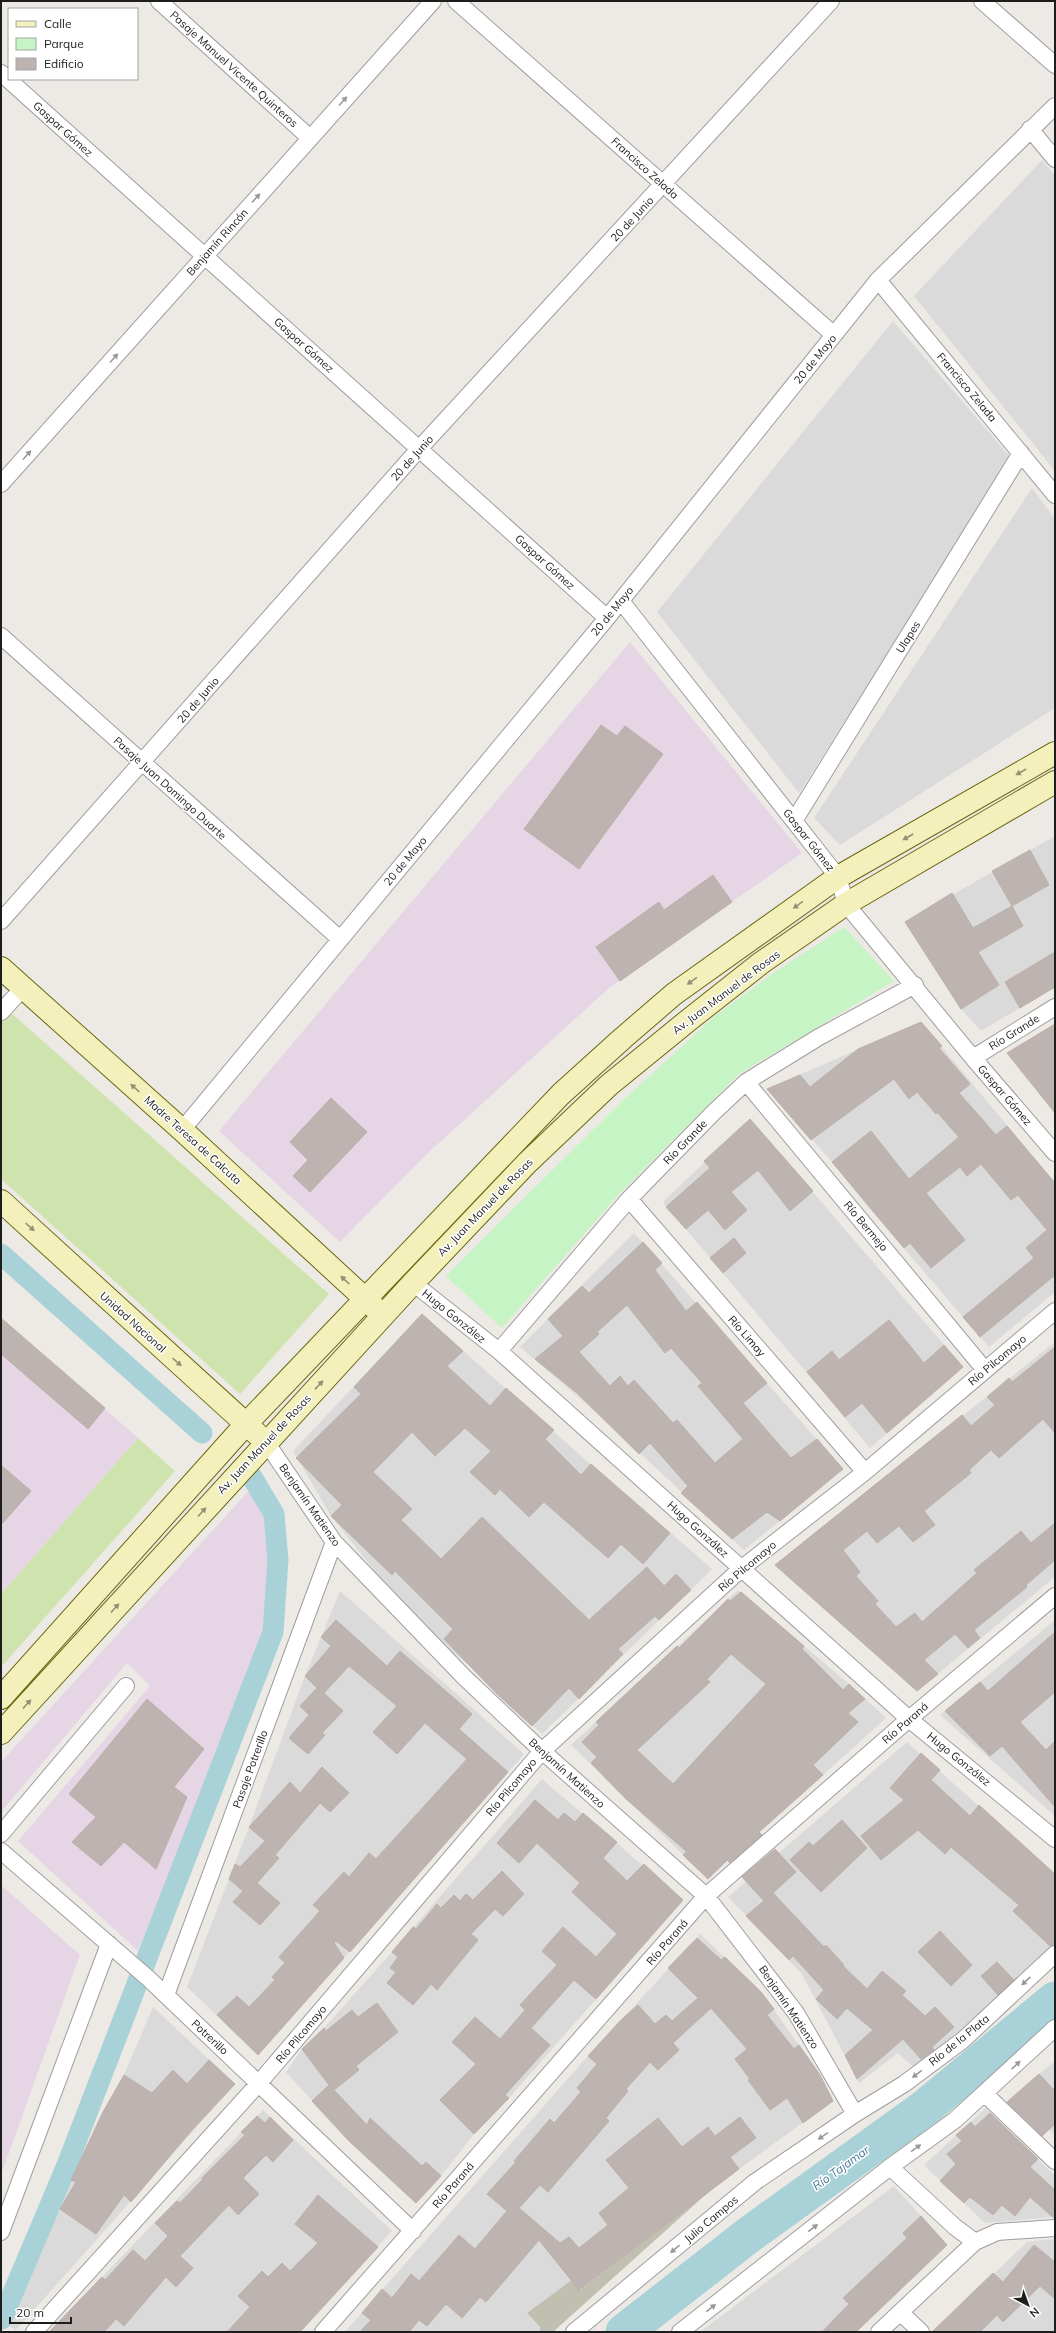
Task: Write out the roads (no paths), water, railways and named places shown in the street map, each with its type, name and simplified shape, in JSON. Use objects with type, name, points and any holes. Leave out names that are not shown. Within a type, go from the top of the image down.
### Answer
[{"type":"main road","points":[[1,1698],[246,1424],[561,1094],[622,1038],[674,994],[838,877],[1055,753]]},
{"type":"main road","name":"Av. Juan Manuel de Rosas","points":[[1,1733],[413,1283],[526,1163],[609,1085],[755,968],[846,904],[1055,782]]},
{"type":"main road","name":"Madre Teresa de Calcuta","points":[[1,968],[182,1130],[383,1316]]},
{"type":"main road","name":"Unidad Nacional","points":[[1,1201],[266,1442]]},
{"type":"street","name":"Pasaje Manuel Vicente Quinteros","points":[[159,1],[310,138]]},
{"type":"street","name":"Benjamín Rincón","points":[[1,484],[434,1]]},
{"type":"street","name":"Francisco Zelada","points":[[456,1],[834,335]]},
{"type":"street","name":"20 de Junio","points":[[1,921],[142,764],[419,450],[664,185],[831,1]]},
{"type":"street","points":[[982,1],[1055,65]]},
{"type":"street","name":"Gaspar Gómez","points":[[9,80],[607,618]]},
{"type":"street","name":"20 de Mayo","points":[[182,1130],[621,601],[878,280],[1055,106]]},
{"type":"street","points":[[1030,130],[1055,159]]},
{"type":"street","name":"Francisco Zelada","points":[[878,280],[1055,495]]},
{"type":"street","name":"Ulapes","points":[[794,821],[1021,453]]},
{"type":"street","name":"Gaspar Gómez","points":[[621,601],[838,877],[846,904],[915,985],[973,1058],[1055,1153]]},
{"type":"street","name":"Pasaje Juan Domingo Duarte","points":[[1,636],[142,764],[340,939]]},
{"type":"street","name":"Río Grande","points":[[499,1351],[629,1199],[714,1112],[746,1082],[819,1037],[915,985]]},
{"type":"street","points":[[1,1012],[23,988]]},
{"type":"street","name":"Río Grande","points":[[973,1058],[1055,1007]]},
{"type":"street","name":"Río Bermejo","points":[[746,1082],[985,1370]]},
{"type":"street","name":"Río Limay","points":[[629,1199],[865,1472]]},
{"type":"street","name":"Hugo González","points":[[413,1283],[499,1351],[909,1719],[1055,1839]]},
{"type":"street","name":"Río Pilcomayo","points":[[34,2332],[259,2083],[542,1751],[742,1568],[865,1472],[1055,1311]]},
{"type":"street","name":"Benjamín Matienzo","points":[[266,1442],[334,1542],[464,1677],[542,1751],[706,1896],[796,2013],[855,2114]]},
{"type":"street","name":"Pasaje Potrerillo","points":[[166,1995],[334,1542]]},
{"type":"street","name":"Río Paraná","points":[[323,2332],[706,1896],[909,1719],[1055,1596]]},
{"type":"street","points":[[1,1834],[126,1686]]},
{"type":"street","name":"Potrerillo","points":[[1,1851],[132,1963],[413,2231]]},
{"type":"street","points":[[1,2232],[109,1944]]},
{"type":"street","name":"Río de la Plata","points":[[855,2114],[904,2084],[963,2040],[1055,1954]]},
{"type":"street","points":[[680,2332],[890,2167],[955,2120],[1055,2028]]},
{"type":"street","points":[[985,2094],[1055,2161]]},
{"type":"street","name":"Julio Campos","points":[[574,2332],[755,2182],[855,2114]]},
{"type":"street","points":[[890,2167],[955,2227],[975,2242]]},
{"type":"street","points":[[879,2332],[975,2242],[997,2232],[1055,2228]]},
{"type":"street","points":[[900,2312],[921,2332]]},
{"type":"waterway","points":[[1,1254],[202,1433]]},
{"type":"waterway","points":[[2,2319],[67,2165],[273,1632],[278,1560],[274,1514],[252,1477]]},
{"type":"waterway","name":"Río Tajamar","points":[[624,2332],[750,2234],[926,2107],[1055,2000]]}]
